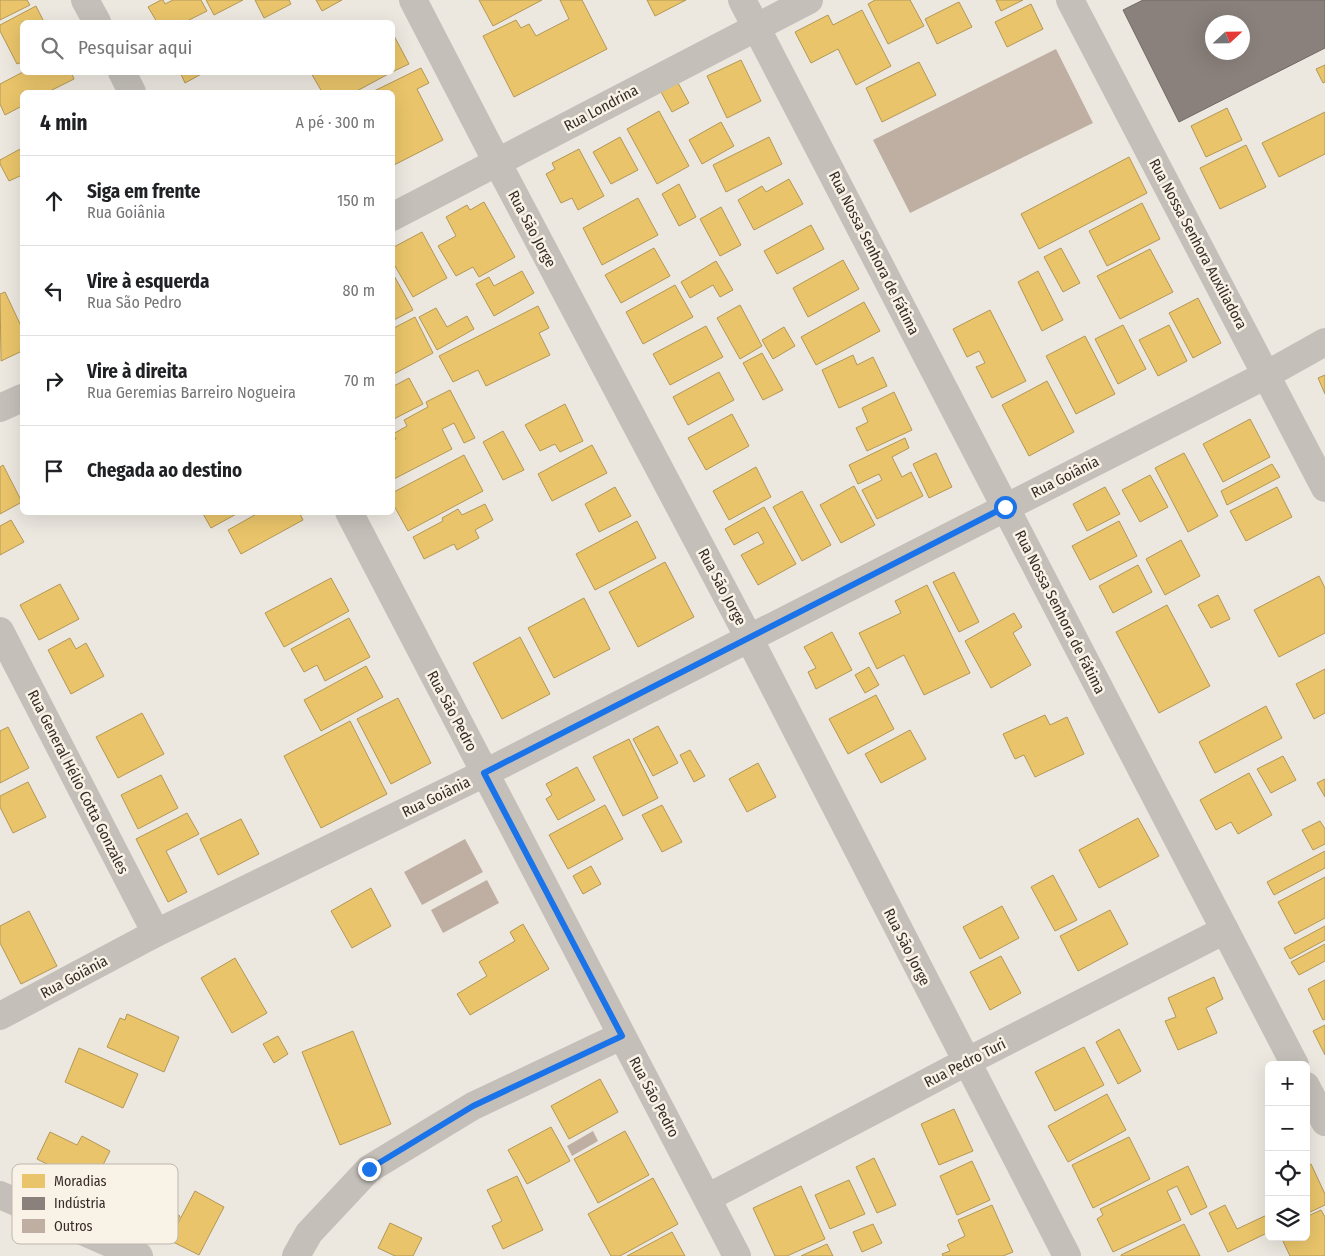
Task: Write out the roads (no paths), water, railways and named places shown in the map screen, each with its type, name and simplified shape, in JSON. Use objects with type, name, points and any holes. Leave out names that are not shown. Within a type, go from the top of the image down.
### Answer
[{"type":"street","points":[[85,0],[95,20]]},
{"type":"street","name":"Rua São Jorge","points":[[413,0],[748,638],[1067,1256]]},
{"type":"street","name":"Rua Nossa Senhora de Fátima","points":[[742,0],[1293,1061]]},
{"type":"street","name":"Rua Londrina","points":[[395,215],[809,0]]},
{"type":"street","name":"Rua Nossa Senhora Auxiliadora","points":[[1070,0],[1325,488]]},
{"type":"street","points":[[124,75],[131,90]]},
{"type":"street","name":"Rua Goiânia","points":[[0,1016],[156,933],[484,773],[1266,375],[1325,342]]},
{"type":"street","points":[[0,408],[20,399]]},
{"type":"street","name":"Rua São Pedro","points":[[350,515],[737,1256]]},
{"type":"street","name":"Rua General Hélio Cotta Gonzales","points":[[0,631],[156,933]]},
{"type":"street","name":"Rua Pedro Turi","points":[[707,1198],[966,1062],[1225,930]]},
{"type":"street","points":[[296,1256],[309,1233],[369,1169],[473,1106],[622,1036]]},
{"type":"street","points":[[1310,1094],[1325,1122]]},
{"type":"street","points":[[0,1195],[12,1200]]},
{"type":"street","points":[[112,1244],[140,1256]]}]
